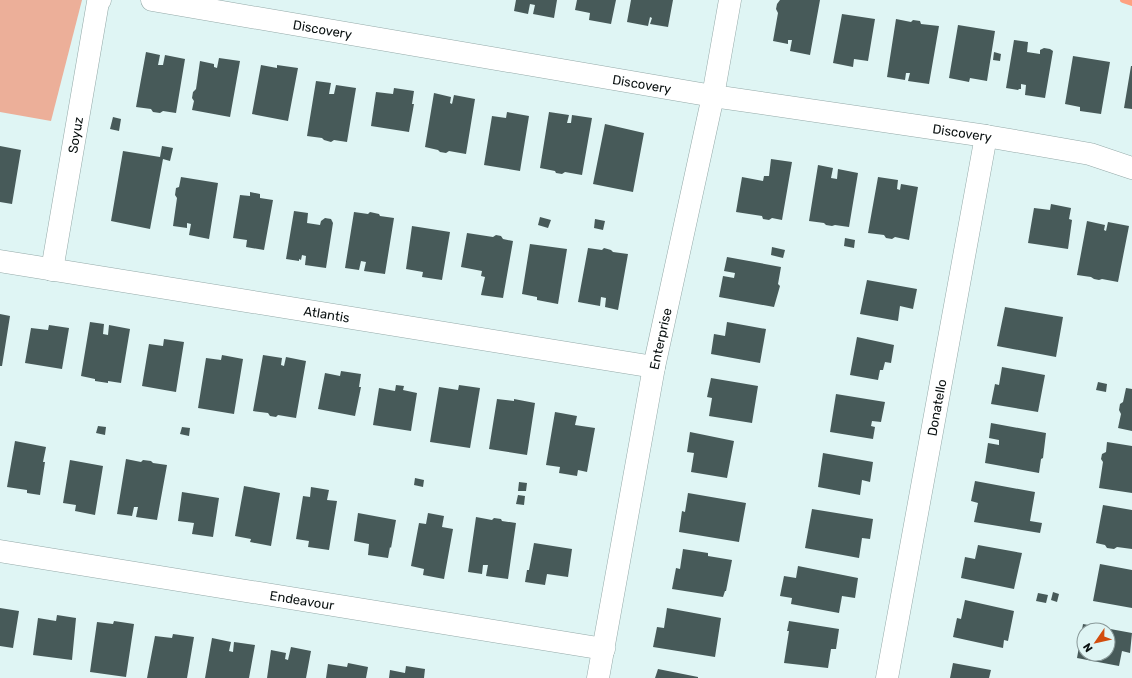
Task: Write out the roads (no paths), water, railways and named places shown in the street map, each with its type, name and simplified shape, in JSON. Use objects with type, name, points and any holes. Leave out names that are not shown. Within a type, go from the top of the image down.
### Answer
[{"type":"street","name":"Soyuz","points":[[52,270],[98,2],[100,0]]},
{"type":"street","name":"Discovery","points":[[152,0],[713,96],[986,136],[1090,154],[1132,168]]},
{"type":"street","name":"Enterprise","points":[[598,678],[654,367],[713,96],[730,0]]},
{"type":"street","name":"Donatello","points":[[887,678],[986,136]]},
{"type":"street","name":"Atlantis","points":[[0,261],[654,367]]},
{"type":"street","name":"Endeavour","points":[[0,551],[604,649]]},
{"type":"waterway","points":[[1123,0],[1132,3]]}]
